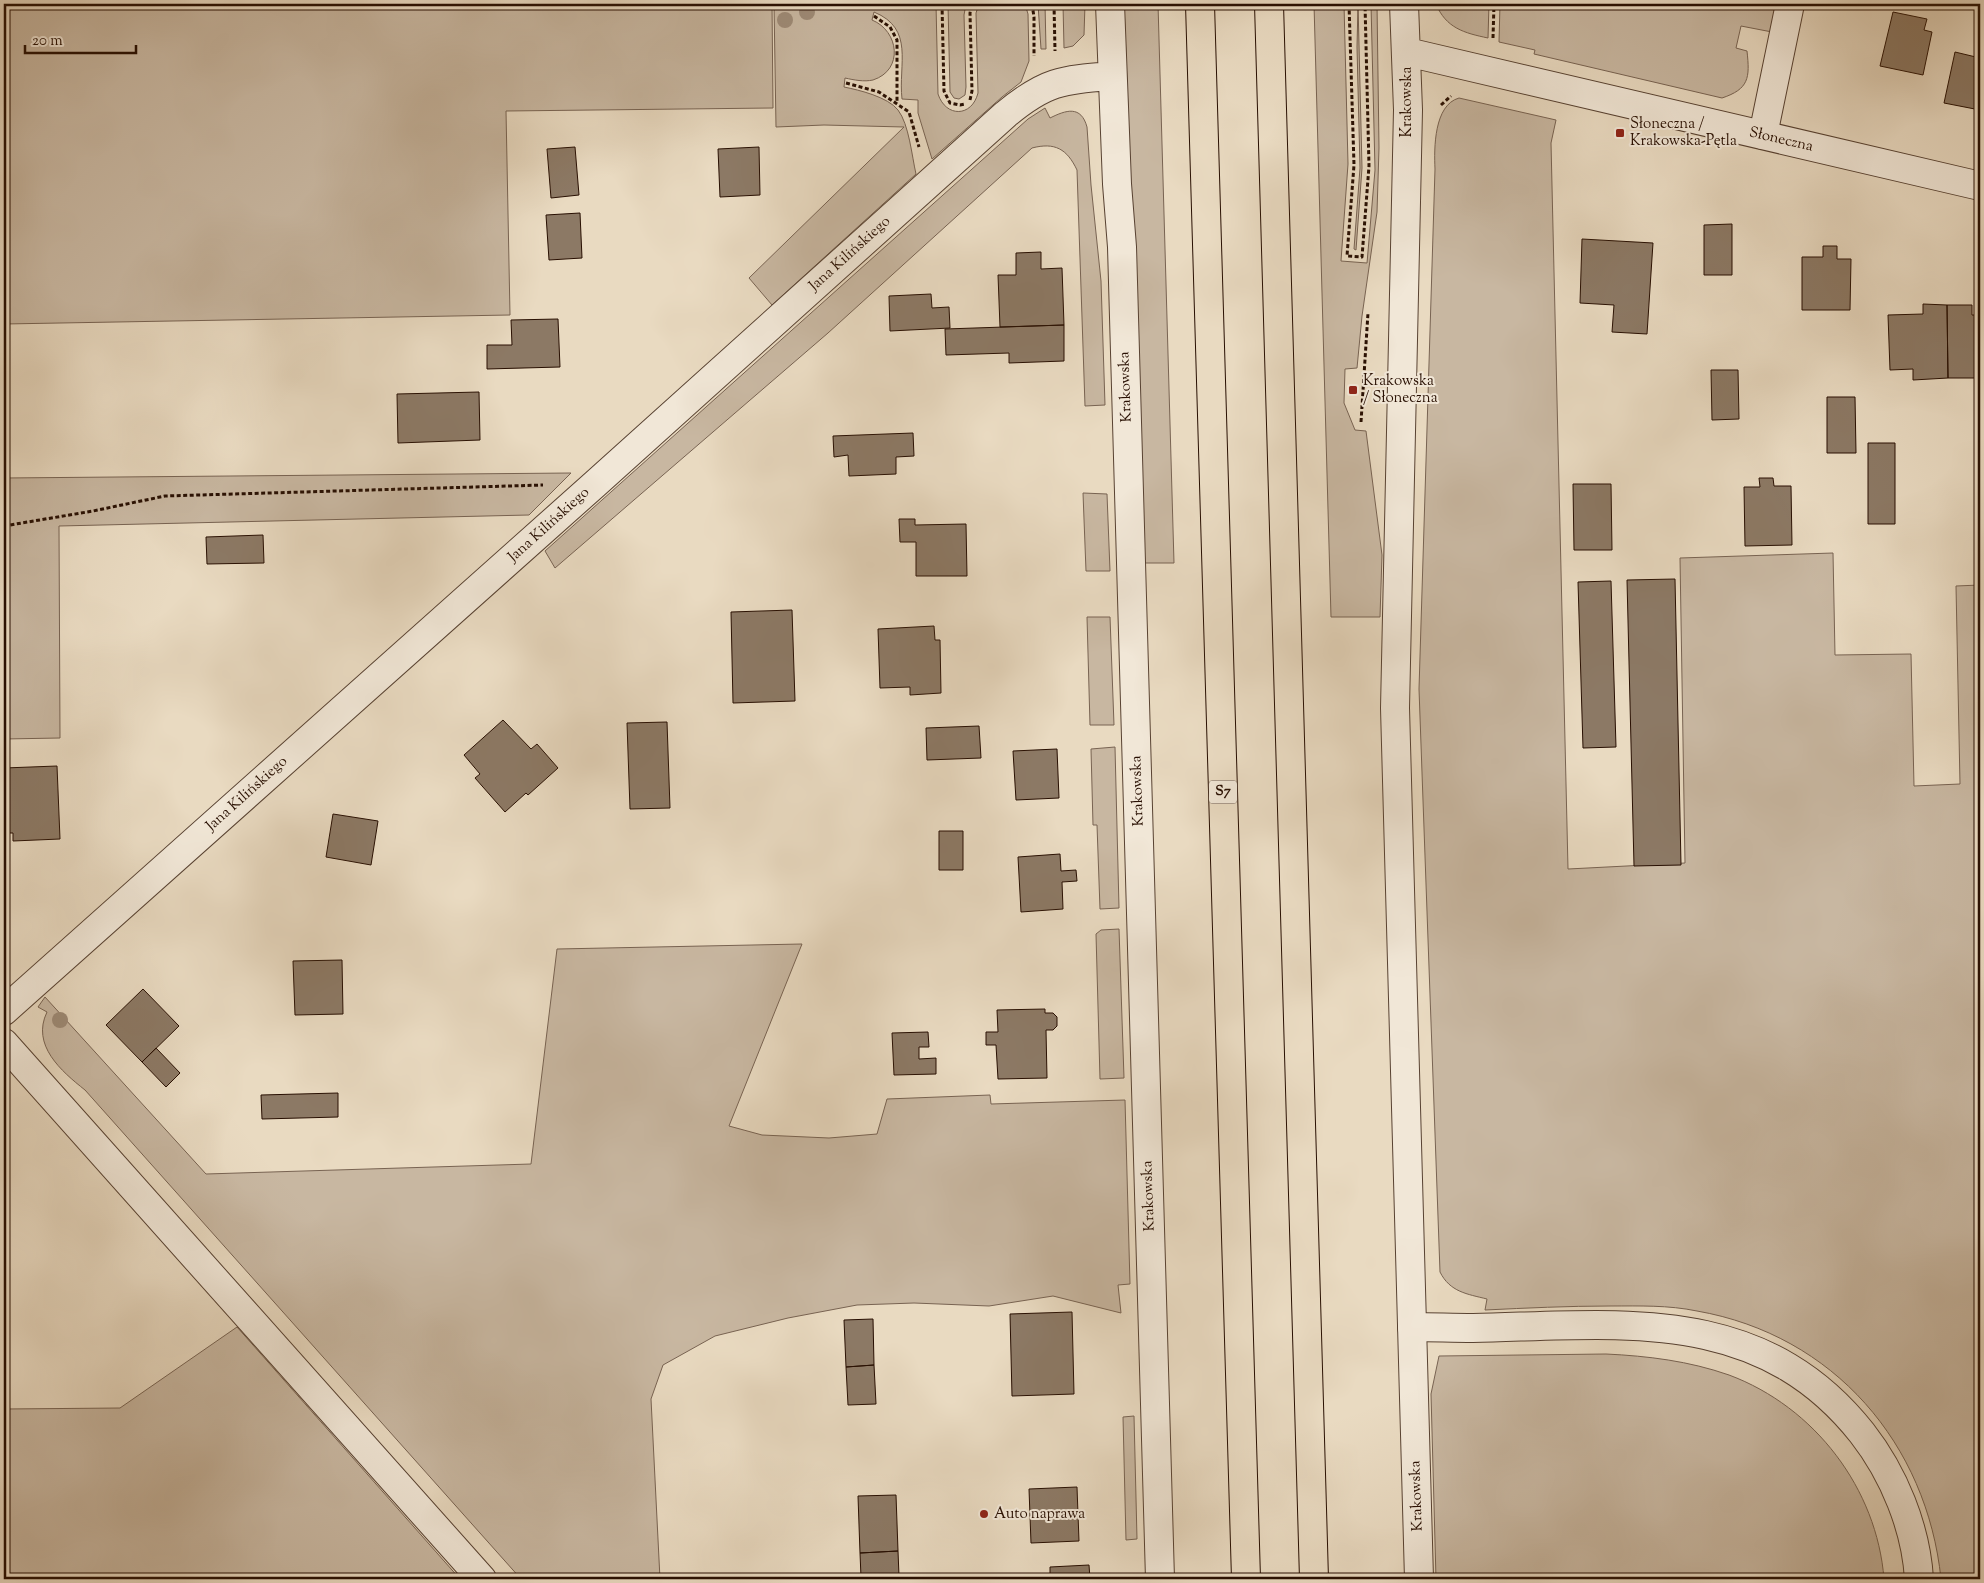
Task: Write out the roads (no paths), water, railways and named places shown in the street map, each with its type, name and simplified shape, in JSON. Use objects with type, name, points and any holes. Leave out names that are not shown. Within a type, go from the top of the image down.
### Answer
[{"type":"highway","name":"S7","points":[[1200,4],[1246,1579]]},
{"type":"highway","points":[[1269,4],[1314,1579]]},
{"type":"street","name":"Krakowska","points":[[1110,4],[1122,257],[1160,1579]]},
{"type":"street","name":"Krakowska","points":[[1404,4],[1408,119],[1395,708],[1419,1579]]},
{"type":"street","points":[[1762,135],[1790,4]]},
{"type":"street","name":"Słoneczna","points":[[1407,52],[1980,186]]},
{"type":"street","name":"Jana Kilińskiego","points":[[4,1011],[595,484],[1006,114],[1043,87],[1073,79],[1112,76]]},
{"type":"street","points":[[4,1043],[482,1579]]},
{"type":"street","points":[[1412,1327],[1471,1328],[1568,1324],[1639,1325],[1698,1332],[1724,1339],[1750,1348],[1787,1366],[1833,1401],[1850,1417],[1872,1445],[1890,1475],[1899,1496],[1911,1535],[1919,1579]]},
{"type":"place","name":"Słoneczna / Krakowska-Pętla","points":[[1620,133]]},
{"type":"place","name":"Krakowska / Słoneczna","points":[[1353,390]]},
{"type":"place","name":"Auto naprawa","points":[[984,1514]]}]
